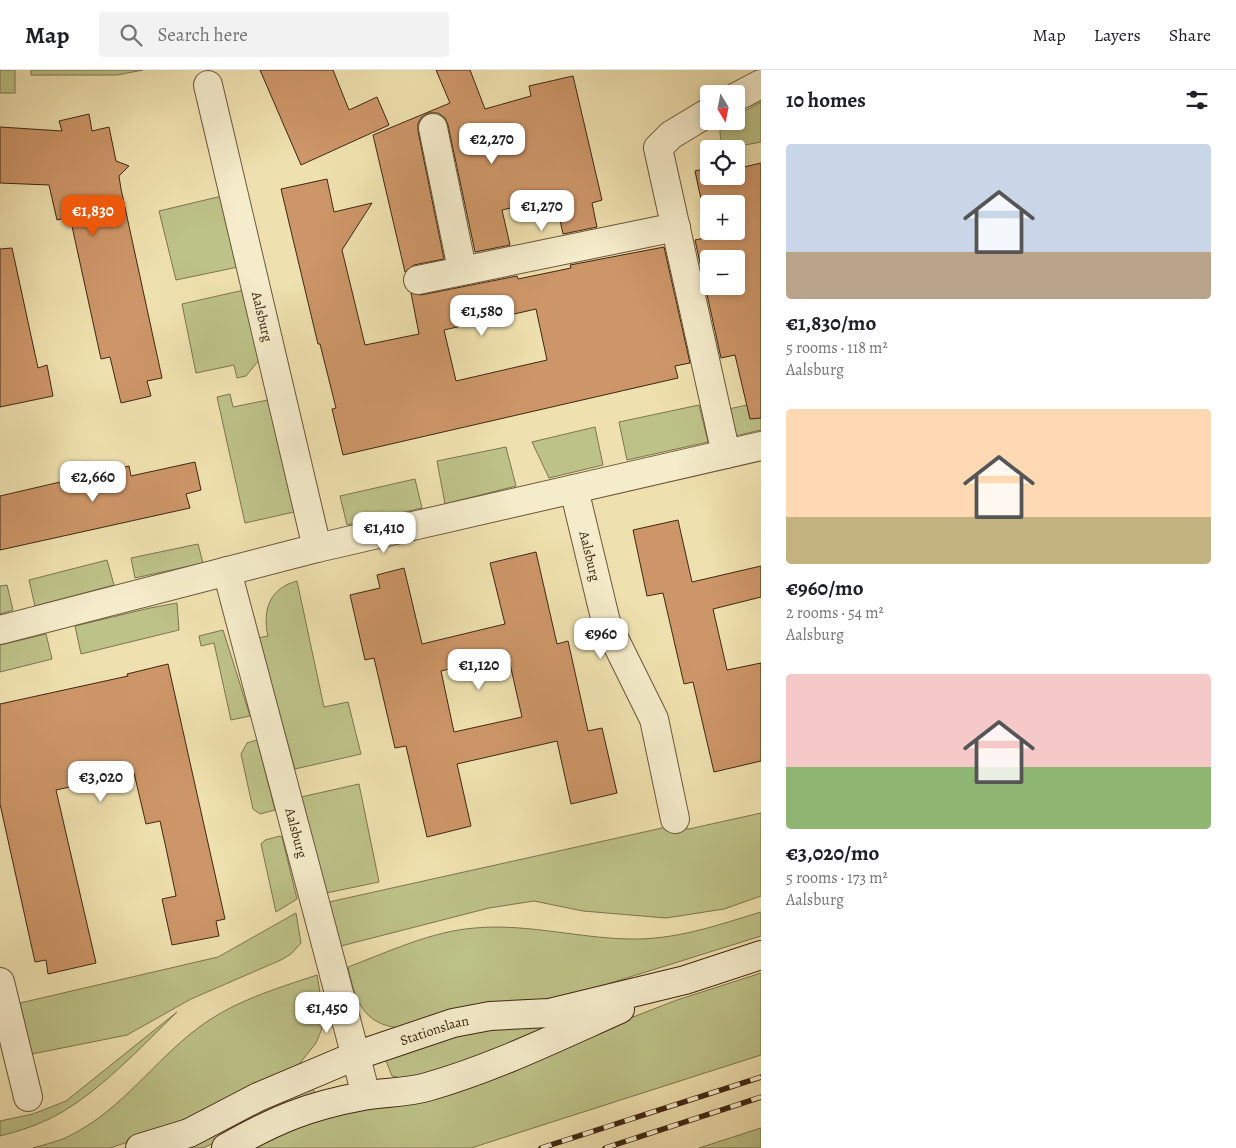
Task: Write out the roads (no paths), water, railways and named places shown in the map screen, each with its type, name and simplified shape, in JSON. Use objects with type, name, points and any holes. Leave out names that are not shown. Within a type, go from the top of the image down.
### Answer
[{"type":"street","name":"Aalsburg","points":[[208,84],[317,548]]},
{"type":"street","points":[[745,92],[761,84]]},
{"type":"street","points":[[700,117],[671,135],[658,148],[726,454]]},
{"type":"street","points":[[433,128],[462,270]]},
{"type":"street","points":[[418,280],[676,227]]},
{"type":"street","points":[[0,630],[317,548],[761,446]]},
{"type":"street","name":"Aalsburg","points":[[574,489],[606,622],[654,720],[675,819]]},
{"type":"street","name":"Aalsburg","points":[[226,571],[366,1095]]},
{"type":"street","name":"Stationslaan","points":[[140,1148],[189,1133],[258,1097],[355,1056],[453,1023],[490,1016],[549,1013],[685,980],[761,955]]},
{"type":"street","name":"Stationslaan","points":[[226,1148],[270,1123],[315,1106],[366,1095],[425,1088],[475,1072],[685,980]]},
{"type":"street","points":[[0,982],[28,1097]]},
{"type":"railway","points":[[541,1148],[761,1077]]},
{"type":"railway","points":[[605,1148],[761,1097]]}]
